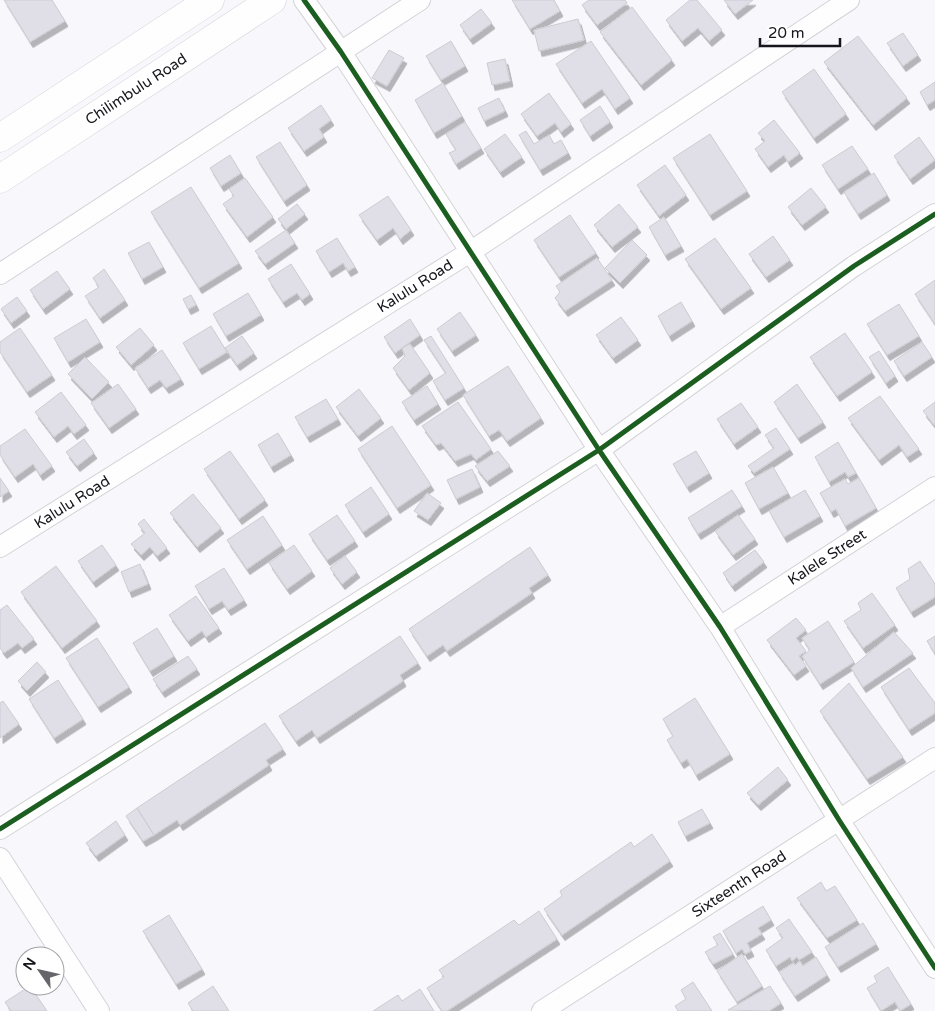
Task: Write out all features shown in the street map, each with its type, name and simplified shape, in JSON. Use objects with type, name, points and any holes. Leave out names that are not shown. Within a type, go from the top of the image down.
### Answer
[{"type":"main road","points":[[0,138],[210,0]]},
{"type":"main road","name":"Chilimbulu Road","points":[[0,179],[272,0]]},
{"type":"street","points":[[304,0],[341,52],[599,450],[720,627],[839,820],[935,968]]},
{"type":"street","points":[[0,274],[420,0]]},
{"type":"street","name":"Kalulu Road","points":[[0,547],[470,252],[849,0]]},
{"type":"street","points":[[0,829],[599,450],[854,266],[935,214]]},
{"type":"street","name":"Kalele Street","points":[[720,627],[935,487]]},
{"type":"street","name":"Sixteenth Road","points":[[542,1011],[935,758]]},
{"type":"street","points":[[0,858],[99,1011]]},
{"type":"building","points":[[4,0],[52,0],[65,21],[30,42]]},
{"type":"building","points":[[512,0],[554,0],[560,11],[530,29]]},
{"type":"building","points":[[589,0],[625,0],[627,3],[597,25],[582,5]]},
{"type":"building","points":[[690,0],[697,0],[722,30],[709,41],[698,28],[682,41],[666,20]]},
{"type":"building","points":[[724,0],[753,0],[735,14]]},
{"type":"building","points":[[632,7],[672,60],[641,85],[600,32]]},
{"type":"building","points":[[481,9],[492,23],[470,39],[460,25]]},
{"type":"building","points":[[578,19],[584,40],[539,51],[534,30]]},
{"type":"building","points":[[903,33],[918,55],[903,66],[887,43]]},
{"type":"building","points":[[858,36],[907,98],[873,125],[824,62]]},
{"type":"building","points":[[451,41],[465,66],[441,80],[426,56]]},
{"type":"building","points":[[591,41],[630,98],[615,109],[602,89],[582,103],[556,64]]},
{"type":"building","points":[[389,50],[404,58],[387,86],[372,78]]},
{"type":"building","points":[[505,59],[510,81],[492,85],[487,63]]},
{"type":"building","points":[[814,69],[846,114],[814,138],[782,92]]},
{"type":"building","points":[[935,82],[935,100],[927,105],[920,92]]},
{"type":"building","points":[[443,83],[462,116],[434,133],[415,100]]},
{"type":"building","points":[[549,93],[571,124],[561,132],[555,123],[537,136],[521,114]]},
{"type":"building","points":[[499,98],[505,111],[484,121],[478,108]]},
{"type":"building","points":[[321,105],[331,120],[319,129],[324,137],[304,151],[288,128]]},
{"type":"building","points":[[600,106],[610,122],[590,136],[580,120]]},
{"type":"building","points":[[774,120],[800,153],[788,162],[784,155],[768,167],[755,149],[765,141],[758,133]]},
{"type":"building","points":[[465,122],[481,148],[456,164],[449,153],[456,150],[446,134]]},
{"type":"building","points":[[526,131],[534,144],[549,135],[554,144],[561,140],[568,153],[540,170],[519,135]]},
{"type":"building","points":[[505,134],[522,157],[500,172],[484,149]]},
{"type":"building","points":[[710,134],[747,191],[710,215],[673,158]]},
{"type":"building","points":[[919,137],[935,160],[910,179],[894,156]]},
{"type":"building","points":[[280,142],[307,185],[284,201],[256,157]]},
{"type":"building","points":[[852,146],[868,169],[838,189],[822,165]]},
{"type":"building","points":[[230,155],[241,173],[221,186],[210,168]]},
{"type":"building","points":[[665,165],[686,195],[659,216],[637,185]]},
{"type":"building","points":[[874,173],[887,195],[858,214],[844,192]]},
{"type":"building","points":[[245,178],[273,217],[247,237],[223,204],[234,196],[229,189]]},
{"type":"building","points":[[191,187],[239,263],[199,288],[151,212]]},
{"type":"building","points":[[811,188],[826,207],[802,225],[788,207]]},
{"type":"building","points":[[388,196],[411,230],[400,239],[393,228],[377,240],[359,215]]},
{"type":"building","points":[[297,204],[305,214],[286,229],[278,219]]},
{"type":"building","points":[[619,204],[638,227],[612,247],[594,225]]},
{"type":"building","points":[[570,215],[596,253],[559,277],[534,240]]},
{"type":"building","points":[[664,217],[681,246],[665,255],[649,227]]},
{"type":"building","points":[[286,230],[295,243],[265,264],[255,251]]},
{"type":"building","points":[[773,236],[790,260],[766,277],[749,254]]},
{"type":"building","points":[[337,238],[355,267],[348,271],[343,263],[329,272],[316,251]]},
{"type":"building","points":[[715,238],[751,288],[721,309],[685,259]]},
{"type":"building","points":[[632,240],[647,255],[620,283],[605,268]]},
{"type":"building","points":[[149,242],[163,267],[142,279],[128,253]]},
{"type":"building","points":[[597,258],[612,280],[565,311],[555,298],[560,292],[556,286]]},
{"type":"building","points":[[291,264],[310,294],[302,300],[297,293],[283,302],[268,279]]},
{"type":"building","points":[[104,269],[125,300],[100,318],[85,296],[99,287],[93,278]]},
{"type":"building","points":[[57,271],[70,289],[43,309],[30,290]]},
{"type":"building","points":[[935,280],[935,324],[915,294]]},
{"type":"building","points":[[248,293],[261,315],[226,336],[213,314]]},
{"type":"building","points":[[191,295],[196,305],[188,309],[183,299]]},
{"type":"building","points":[[17,297],[27,311],[11,323],[1,309]]},
{"type":"building","points":[[681,302],[692,321],[669,336],[658,316]]},
{"type":"building","points":[[899,304],[919,336],[887,355],[867,324]]},
{"type":"building","points":[[460,312],[476,335],[452,351],[437,329]]},
{"type":"building","points":[[621,317],[638,340],[613,358],[596,335]]},
{"type":"building","points":[[86,319],[100,342],[68,362],[54,338]]},
{"type":"building","points":[[410,319],[420,335],[395,353],[384,337]]},
{"type":"building","points":[[211,326],[227,352],[199,369],[183,343]]},
{"type":"building","points":[[20,328],[52,375],[27,392],[0,352],[0,342]]},
{"type":"building","points":[[140,328],[154,345],[131,365],[116,347]]},
{"type":"building","points":[[845,333],[872,372],[837,396],[810,357]]},
{"type":"building","points":[[242,336],[254,353],[237,365],[225,348]]},
{"type":"building","points":[[431,336],[464,388],[445,400],[433,381],[446,373],[424,340]]},
{"type":"building","points":[[922,342],[932,357],[904,376],[894,361]]},
{"type":"building","points":[[410,344],[430,373],[409,390],[393,368],[405,356],[402,348]]},
{"type":"building","points":[[162,350],[181,379],[166,388],[160,380],[148,388],[135,368]]},
{"type":"building","points":[[879,351],[895,376],[886,383],[869,357]]},
{"type":"building","points":[[85,357],[109,382],[92,399],[68,374]]},
{"type":"building","points":[[508,366],[541,418],[507,441],[499,430],[489,436],[463,395]]},
{"type":"building","points":[[118,384],[136,409],[109,428],[91,403]]},
{"type":"building","points":[[797,384],[823,422],[798,438],[774,402]]},
{"type":"building","points":[[427,386],[438,404],[414,420],[402,402]]},
{"type":"building","points":[[359,389],[381,418],[358,436],[336,407]]},
{"type":"building","points":[[61,392],[86,425],[74,434],[68,426],[54,437],[35,412]]},
{"type":"building","points":[[880,396],[919,449],[907,457],[899,445],[879,460],[848,418]]},
{"type":"building","points":[[326,399],[338,419],[307,437],[295,417]]},
{"type":"building","points":[[458,402],[491,449],[476,460],[471,454],[455,461],[441,443],[436,445],[422,426]]},
{"type":"building","points":[[935,402],[935,426],[923,411]]},
{"type":"building","points":[[741,403],[758,427],[734,444],[717,419]]},
{"type":"building","points":[[392,426],[431,485],[397,508],[358,449]]},
{"type":"building","points":[[776,428],[790,449],[754,473],[748,466],[774,448],[765,435]]},
{"type":"building","points":[[25,429],[52,466],[40,475],[33,464],[15,477],[0,455],[0,446]]},
{"type":"building","points":[[278,433],[291,455],[271,467],[258,445]]},
{"type":"building","points":[[84,439],[94,453],[77,466],[66,452]]},
{"type":"building","points":[[838,442],[856,473],[848,477],[845,472],[829,482],[815,457]]},
{"type":"building","points":[[230,451],[265,500],[239,519],[204,469]]},
{"type":"building","points":[[498,451],[510,466],[487,481],[475,466]]},
{"type":"building","points":[[696,451],[709,473],[687,487],[673,464]]},
{"type":"building","points":[[773,467],[788,493],[759,509],[745,483]]},
{"type":"building","points":[[472,469],[480,487],[456,499],[447,480]]},
{"type":"building","points":[[0,478],[9,491],[0,497]]},
{"type":"building","points":[[859,478],[876,508],[845,526],[836,509],[831,512],[820,493],[845,479],[848,484]]},
{"type":"building","points":[[371,487],[389,514],[363,532],[345,505]]},
{"type":"building","points":[[732,490],[742,506],[698,534],[688,518]]},
{"type":"building","points":[[805,490],[820,516],[784,537],[769,511]]},
{"type":"building","points":[[427,493],[441,503],[428,520],[414,511]]},
{"type":"building","points":[[193,494],[221,528],[197,547],[170,513]]},
{"type":"building","points":[[337,515],[355,541],[327,560],[309,534]]},
{"type":"building","points":[[738,515],[755,539],[733,555],[715,531]]},
{"type":"building","points":[[263,516],[282,545],[247,569],[227,540]]},
{"type":"building","points":[[144,519],[167,548],[157,556],[150,547],[141,555],[131,544],[145,533],[138,524]]},
{"type":"building","points":[[102,545],[116,565],[93,582],[78,561]]},
{"type":"building","points":[[294,545],[312,571],[287,589],[269,563]]},
{"type":"building","points":[[530,547],[548,575],[529,588],[532,593],[447,651],[443,645],[427,656],[409,629]]},
{"type":"building","points":[[755,550],[764,562],[732,586],[723,573]]},
{"type":"building","points":[[345,556],[357,572],[342,584],[330,568]]},
{"type":"building","points":[[920,561],[935,584],[935,597],[911,612],[896,588],[910,579],[908,569]]},
{"type":"building","points":[[140,564],[148,584],[129,592],[121,572]]},
{"type":"building","points":[[56,566],[97,621],[62,648],[21,592]]},
{"type":"building","points":[[224,568],[244,600],[228,610],[222,601],[209,609],[195,586]]},
{"type":"building","points":[[872,593],[895,625],[863,648],[844,621],[861,610],[858,603]]},
{"type":"building","points":[[196,596],[219,628],[206,637],[202,631],[188,641],[169,615]]},
{"type":"building","points":[[7,605],[34,639],[22,648],[18,643],[4,653],[0,648],[0,610]]},
{"type":"building","points":[[796,618],[806,630],[796,638],[806,651],[799,656],[806,666],[794,675],[767,640]]},
{"type":"building","points":[[828,621],[854,662],[820,684],[802,656],[810,650],[802,638]]},
{"type":"building","points":[[157,628],[174,656],[150,671],[133,643]]},
{"type":"building","points":[[894,632],[913,653],[863,687],[851,668]]},
{"type":"building","points":[[400,636],[418,663],[400,675],[403,681],[317,738],[312,730],[296,741],[279,716]]},
{"type":"building","points":[[935,636],[935,654],[927,641]]},
{"type":"building","points":[[97,638],[129,687],[98,707],[66,658]]},
{"type":"building","points":[[188,656],[197,669],[162,692],[153,679]]},
{"type":"building","points":[[37,662],[46,672],[27,691],[18,681]]},
{"type":"building","points":[[909,668],[935,703],[935,713],[909,730],[881,687]]},
{"type":"building","points":[[58,680],[83,719],[54,738],[29,699]]},
{"type":"building","points":[[849,683],[903,757],[867,779],[820,711]]},
{"type":"building","points":[[695,698],[730,754],[696,775],[687,759],[681,763],[667,740],[673,736],[663,719]]},
{"type":"building","points":[[3,701],[19,724],[0,738],[0,703]]},
{"type":"building","points":[[265,723],[283,749],[266,760],[269,765],[180,825],[177,820],[154,835],[137,808]]},
{"type":"building","points":[[778,767],[788,780],[758,805],[747,793]]},
{"type":"building","points":[[137,808],[154,835],[143,841],[126,816]]},
{"type":"building","points":[[702,809],[710,823],[685,836],[678,822]]},
{"type":"building","points":[[116,821],[125,835],[96,856],[86,843]]},
{"type":"building","points":[[652,834],[670,861],[562,935],[544,909],[562,896],[560,891],[631,842],[634,847]]},
{"type":"building","points":[[821,882],[826,891],[835,886],[857,920],[827,938],[797,898]]},
{"type":"building","points":[[763,906],[771,920],[758,928],[762,934],[747,943],[751,951],[745,954],[742,949],[736,953],[723,931]]},
{"type":"building","points":[[539,911],[557,939],[447,1011],[442,1011],[427,988],[444,977],[439,970],[514,920],[519,925]]},
{"type":"building","points":[[169,915],[202,969],[176,984],[143,931]]},
{"type":"building","points":[[789,919],[812,952],[799,960],[797,957],[792,961],[790,957],[776,966],[766,950],[783,938],[776,928]]},
{"type":"building","points":[[863,923],[876,944],[838,967],[825,947]]},
{"type":"building","points":[[720,933],[733,954],[713,964],[705,952],[718,945],[713,937]]},
{"type":"building","points":[[742,954],[762,986],[737,1002],[717,971]]},
{"type":"building","points":[[816,957],[827,975],[795,996],[779,972],[800,961],[803,966]]},
{"type":"building","points":[[888,967],[911,1004],[900,1011],[895,1002],[881,1011],[867,988],[877,982],[874,976]]},
{"type":"building","points":[[693,982],[712,1011],[678,1011],[675,1006],[686,999],[681,990]]},
{"type":"building","points":[[213,986],[229,1011],[193,1011],[188,1003]]},
{"type":"building","points":[[770,986],[781,1003],[769,1011],[728,1010]]},
{"type":"building","points":[[420,989],[434,1011],[373,1011],[398,995],[402,1001]]},
{"type":"building","points":[[15,996],[37,996],[47,1011],[11,1011],[5,1002]]},
{"type":"cycle path","points":[[304,0],[341,52],[599,450],[720,627],[839,820],[935,968]]},
{"type":"cycle path","points":[[0,829],[599,450],[854,266],[935,214]]}]
